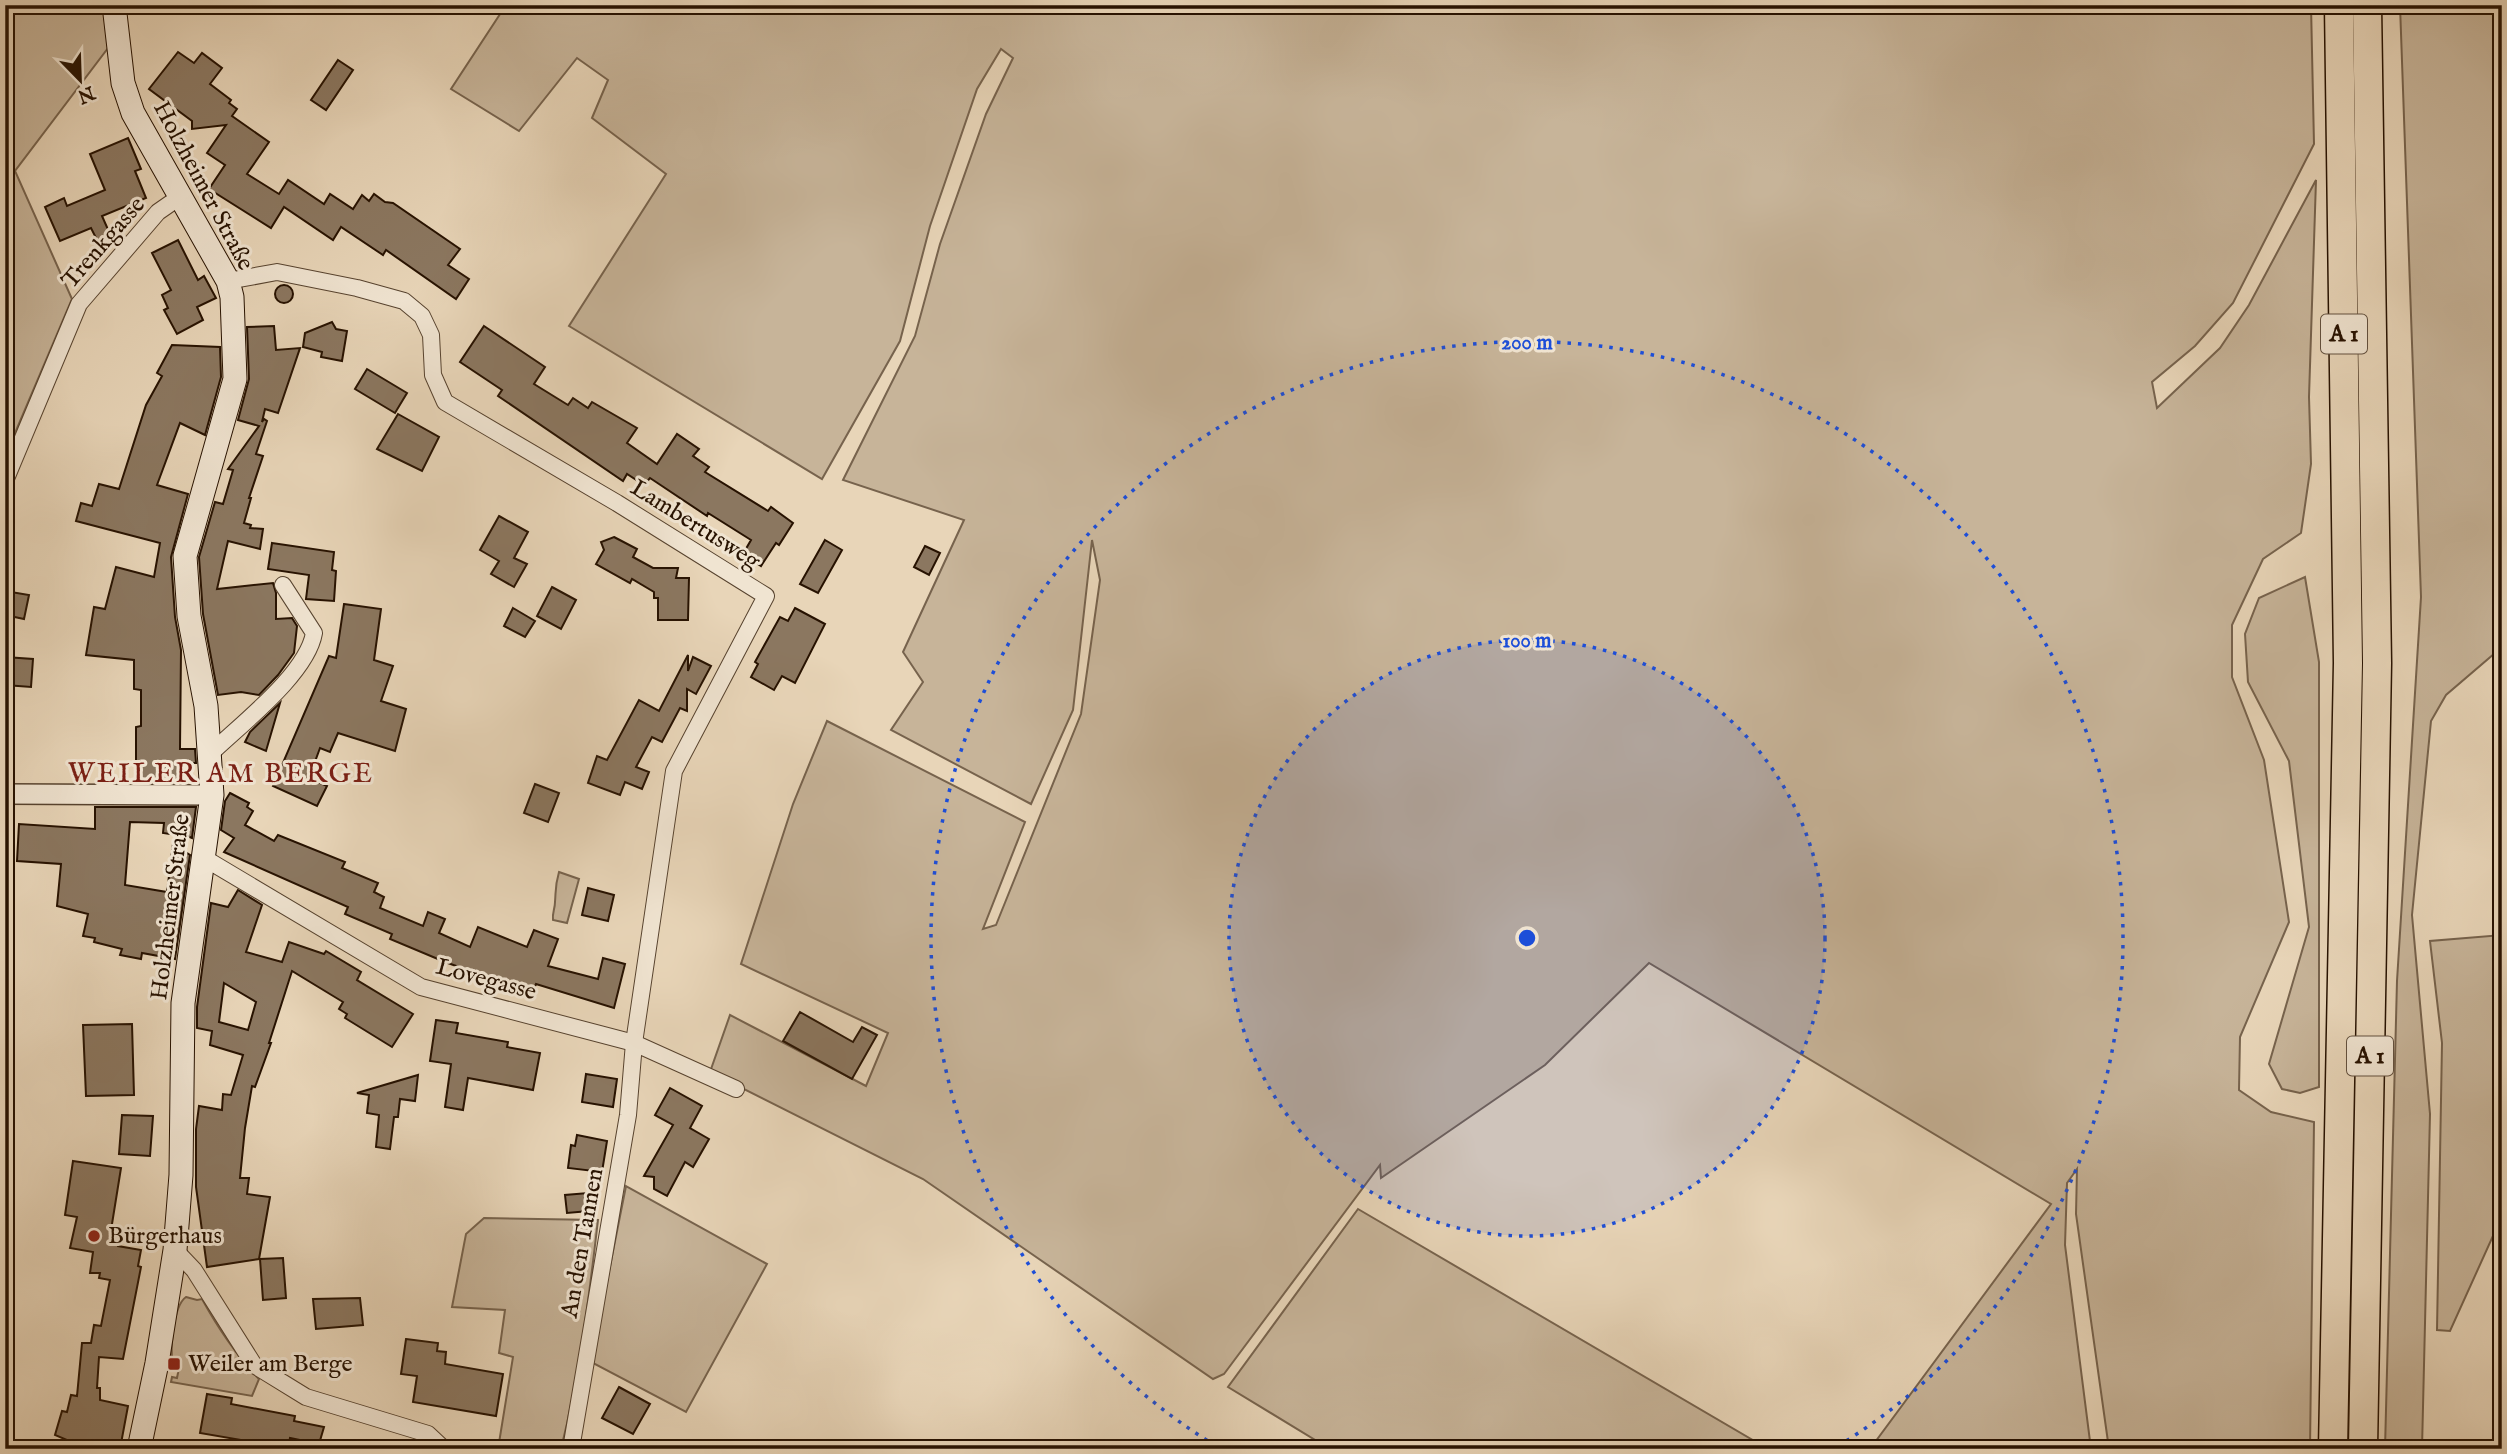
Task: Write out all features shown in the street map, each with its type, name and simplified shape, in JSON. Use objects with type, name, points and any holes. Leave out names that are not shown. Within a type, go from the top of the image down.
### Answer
[{"type":"highway","name":"A 1","points":[[2333,1449],[2348,663],[2339,5]]},
{"type":"highway","name":"A 1","points":[[2362,1449],[2377,663],[2367,5]]},
{"type":"main road","name":"Holzheimer Straße","points":[[115,16],[123,83],[132,113],[228,281],[232,297],[235,379],[185,556],[189,616],[206,706],[212,794],[183,1003],[181,1175],[174,1250],[158,1363],[139,1449]]},
{"type":"street","name":"Trenkgasse","points":[[5,481],[79,303],[158,212],[181,197]]},
{"type":"street","name":"Lambertusweg","points":[[228,281],[277,272],[357,288],[404,301],[422,316],[431,335],[433,375],[445,402],[617,503],[766,596],[674,771],[634,1043]]},
{"type":"street","points":[[210,754],[280,688],[304,662],[309,651],[314,633],[283,585]]},
{"type":"street","points":[[5,794],[212,794]]},
{"type":"street","name":"Lovegasse","points":[[204,858],[421,987],[634,1043],[736,1089]]},
{"type":"street","name":"An den Tannen","points":[[571,1449],[628,1115],[634,1043]]},
{"type":"street","points":[[174,1250],[194,1270],[254,1365],[306,1396],[428,1434],[444,1449]]},
{"type":"shaded area","points":[[5,5],[103,5],[108,48],[15,171],[72,299],[7,452]]},
{"type":"shaded area","points":[[506,5],[2311,5],[2314,144],[2233,303],[2195,346],[2152,382],[2157,408],[2220,348],[2249,305],[2316,180],[2309,397],[2311,464],[2301,533],[2263,559],[2232,625],[2232,677],[2264,760],[2289,922],[2240,1037],[2239,1090],[2271,1112],[2314,1122],[2310,1449],[2109,1449],[2076,1214],[2077,1169],[2067,1183],[2065,1245],[2091,1449],[1870,1449],[2051,1204],[1649,963],[1545,1065],[1381,1178],[1380,1165],[1224,1374],[1213,1379],[923,1179],[710,1072],[730,1015],[866,1086],[888,1033],[741,964],[793,804],[827,721],[1025,822],[983,929],[996,925],[1081,714],[1100,580],[1092,540],[1073,710],[1031,804],[891,730],[923,682],[903,652],[964,520],[843,480],[915,336],[940,244],[986,114],[1013,58],[1001,49],[977,89],[930,226],[900,341],[822,479],[569,326],[666,174],[592,118],[608,80],[577,58],[519,131],[451,89]]},
{"type":"shaded area","points":[[2400,5],[2502,5],[2502,647],[2446,695],[2431,721],[2412,915],[2430,1114],[2422,1449],[2385,1449],[2397,981],[2421,597]]},
{"type":"shaded area","points":[[2305,577],[2319,662],[2319,1087],[2300,1093],[2282,1089],[2269,1064],[2309,927],[2289,761],[2248,682],[2245,634],[2259,598]]},
{"type":"shaded area","points":[[559,872],[579,879],[567,923],[553,920]]},
{"type":"shaded area","points":[[2502,935],[2502,1216],[2450,1331],[2437,1330],[2442,1043],[2430,941]]},
{"type":"shaded area","points":[[626,1186],[767,1264],[686,1412],[591,1362]]},
{"type":"shaded area","points":[[1358,1209],[1768,1449],[1330,1449],[1228,1387]]},
{"type":"shaded area","points":[[484,1218],[598,1220],[579,1363],[561,1449],[498,1449],[513,1357],[499,1353],[505,1310],[452,1307],[466,1234]]},
{"type":"shaded area","points":[[186,1297],[202,1299],[242,1360],[259,1379],[252,1396],[171,1382],[172,1377],[177,1378],[179,1368],[174,1367],[173,1330],[178,1310]]},
{"type":"building","points":[[178,52],[194,63],[202,53],[222,68],[210,84],[231,100],[229,103],[237,109],[232,116],[269,142],[247,174],[279,194],[288,180],[324,204],[330,194],[353,209],[362,195],[369,201],[374,194],[385,202],[393,203],[460,249],[448,265],[469,279],[456,299],[386,250],[383,255],[341,227],[333,240],[284,207],[271,228],[209,189],[225,165],[207,153],[226,125],[192,129],[192,121],[149,89]]},
{"type":"building","points":[[338,60],[353,70],[326,110],[311,100]]},
{"type":"building","points":[[128,138],[141,169],[135,171],[146,198],[102,216],[110,234],[97,240],[91,228],[60,241],[45,207],[64,198],[67,206],[105,190],[90,154]]},
{"type":"building","points":[[178,240],[198,280],[204,276],[216,298],[197,307],[203,320],[177,334],[164,310],[168,308],[162,295],[171,290],[152,253]]},
{"type":"building","points":[[284,285],[290,288],[293,294],[290,300],[284,303],[278,300],[275,294],[278,288]]},
{"type":"building","points":[[332,322],[336,329],[347,331],[342,361],[321,357],[322,352],[303,347],[305,333]]},
{"type":"building","points":[[274,326],[276,350],[300,348],[278,413],[265,409],[262,422],[264,419],[267,421],[256,454],[263,456],[244,523],[251,525],[250,528],[263,529],[260,549],[228,541],[217,589],[273,583],[276,593],[276,619],[292,618],[297,626],[294,653],[259,695],[241,692],[218,695],[203,614],[199,557],[215,502],[223,504],[233,470],[228,469],[259,426],[238,420],[249,379],[247,327]]},
{"type":"building","points":[[484,326],[545,367],[534,384],[568,405],[573,398],[588,408],[592,402],[637,428],[627,443],[657,464],[677,434],[699,449],[693,456],[709,467],[705,472],[768,511],[771,507],[793,523],[779,545],[776,543],[761,566],[743,554],[751,540],[708,513],[707,516],[650,478],[644,485],[627,474],[623,481],[498,396],[502,390],[460,362]]},
{"type":"building","points":[[172,345],[220,347],[221,377],[205,435],[180,423],[157,485],[188,494],[171,557],[175,617],[181,650],[180,749],[195,749],[196,763],[180,763],[180,783],[136,782],[136,727],[141,726],[141,690],[134,689],[134,660],[86,655],[94,607],[105,609],[116,567],[154,577],[160,543],[76,521],[81,503],[92,506],[99,484],[119,489],[146,405],[162,376],[157,373]]},
{"type":"building","points":[[367,369],[407,393],[395,413],[355,389]]},
{"type":"building","points":[[398,414],[439,437],[422,471],[377,449]]},
{"type":"building","points":[[499,516],[528,532],[514,558],[527,564],[514,587],[491,574],[499,561],[480,550]]},
{"type":"building","points":[[614,537],[637,549],[633,557],[653,568],[678,568],[676,578],[689,578],[688,620],[658,620],[658,598],[654,598],[654,592],[632,579],[630,583],[596,564],[604,550],[601,542]]},
{"type":"building","points":[[825,540],[842,550],[818,593],[800,584]]},
{"type":"building","points":[[272,543],[334,552],[334,601],[306,599],[309,575],[268,569]]},
{"type":"building","points":[[925,546],[940,553],[929,575],[914,567]]},
{"type":"building","points":[[552,587],[576,600],[561,629],[537,616]]},
{"type":"building","points":[[5,591],[29,595],[24,619],[5,615]]},
{"type":"building","points":[[344,604],[381,609],[374,660],[393,666],[381,701],[406,709],[395,751],[338,733],[330,752],[320,748],[309,778],[327,786],[317,806],[273,786],[329,656],[336,658]]},
{"type":"building","points":[[513,608],[535,621],[525,637],[504,626]]},
{"type":"building","points":[[795,608],[825,624],[795,683],[782,676],[774,690],[751,677],[758,664],[755,662],[780,617],[788,621]]},
{"type":"building","points":[[688,655],[688,671],[693,657],[711,666],[696,694],[687,689],[687,711],[680,708],[662,742],[652,737],[636,767],[649,772],[642,789],[625,782],[620,795],[588,783],[597,756],[607,760],[639,700],[659,711]]},
{"type":"building","points":[[5,657],[33,659],[31,687],[5,685]]},
{"type":"building","points":[[280,703],[266,751],[245,742],[250,732]]},
{"type":"building","points":[[535,784],[559,793],[548,822],[524,813]]},
{"type":"building","points":[[230,793],[249,803],[247,807],[253,811],[245,825],[274,841],[278,835],[345,862],[342,868],[378,883],[374,892],[384,897],[380,908],[423,926],[428,912],[445,919],[439,933],[470,947],[478,927],[527,947],[534,930],[558,939],[548,966],[598,979],[603,958],[625,964],[614,1008],[536,984],[532,993],[445,962],[390,939],[392,934],[345,914],[348,907],[224,852],[234,838],[221,830],[225,801]]},
{"type":"building","points":[[95,807],[196,807],[192,838],[178,832],[176,835],[163,833],[164,823],[130,822],[125,885],[167,892],[173,844],[190,855],[175,959],[142,953],[141,959],[120,955],[122,949],[94,942],[95,938],[83,936],[88,914],[57,906],[61,864],[17,861],[19,824],[95,829]]},
{"type":"building","points":[[588,888],[614,895],[608,921],[582,915]]},
{"type":"building","points":[[238,890],[262,905],[246,952],[282,962],[289,942],[324,954],[326,951],[361,972],[357,980],[413,1014],[392,1047],[345,1018],[347,1014],[339,1009],[343,1002],[292,971],[271,1043],[255,1087],[252,1086],[245,1128],[240,1178],[249,1178],[247,1194],[270,1197],[259,1259],[207,1267],[196,1187],[196,1129],[199,1106],[222,1110],[223,1094],[231,1095],[243,1055],[210,1045],[212,1031],[197,1028],[197,1007],[211,903],[228,907]],"holes":[[[224,983],[256,1002],[248,1030],[219,1022]]]},
{"type":"building","points":[[800,1012],[853,1042],[862,1027],[877,1035],[852,1079],[783,1041]]},
{"type":"building","points":[[436,1020],[458,1023],[456,1033],[508,1042],[507,1047],[540,1053],[533,1090],[468,1078],[463,1110],[445,1107],[451,1064],[430,1061]]},
{"type":"building","points":[[132,1024],[134,1095],[86,1096],[83,1025]]},
{"type":"building","points":[[586,1074],[617,1079],[613,1107],[582,1102]]},
{"type":"building","points":[[418,1075],[415,1101],[400,1099],[398,1117],[394,1117],[390,1149],[376,1147],[379,1115],[367,1113],[369,1095],[357,1093]]},
{"type":"building","points":[[670,1088],[702,1106],[690,1128],[709,1139],[693,1167],[685,1162],[667,1196],[654,1189],[654,1177],[644,1176],[673,1125],[655,1115]]},
{"type":"building","points":[[122,1115],[153,1116],[150,1156],[119,1154]]},
{"type":"building","points":[[577,1135],[607,1141],[602,1172],[568,1168],[571,1145],[575,1146]]},
{"type":"building","points":[[73,1161],[121,1168],[112,1224],[118,1246],[141,1250],[138,1266],[141,1267],[123,1359],[99,1357],[97,1388],[100,1388],[100,1400],[128,1406],[120,1449],[88,1449],[55,1435],[62,1411],[67,1412],[71,1395],[77,1396],[82,1343],[91,1343],[94,1325],[101,1326],[110,1280],[99,1278],[100,1273],[90,1273],[93,1252],[70,1248],[77,1217],[65,1215]]},
{"type":"building","points":[[588,1193],[589,1211],[567,1213],[565,1195]]},
{"type":"building","points":[[283,1258],[286,1298],[263,1300],[260,1259]]},
{"type":"building","points":[[360,1298],[363,1325],[316,1329],[313,1299]]},
{"type":"building","points":[[406,1339],[438,1343],[437,1351],[446,1352],[445,1364],[503,1374],[496,1416],[413,1402],[417,1376],[401,1374]]},
{"type":"building","points":[[619,1387],[650,1404],[633,1434],[602,1418]]},
{"type":"building","points":[[207,1394],[232,1398],[231,1404],[295,1416],[294,1421],[324,1427],[319,1444],[290,1438],[289,1443],[283,1443],[282,1449],[252,1449],[253,1442],[200,1433]]},
{"type":"place","name":"Bürgerhaus","points":[[94,1236]]},
{"type":"place","name":"Weiler am Berge","points":[[174,1364]]},
{"type":"district","name":"WEILER AM BERGE","points":[[221,774]]}]
